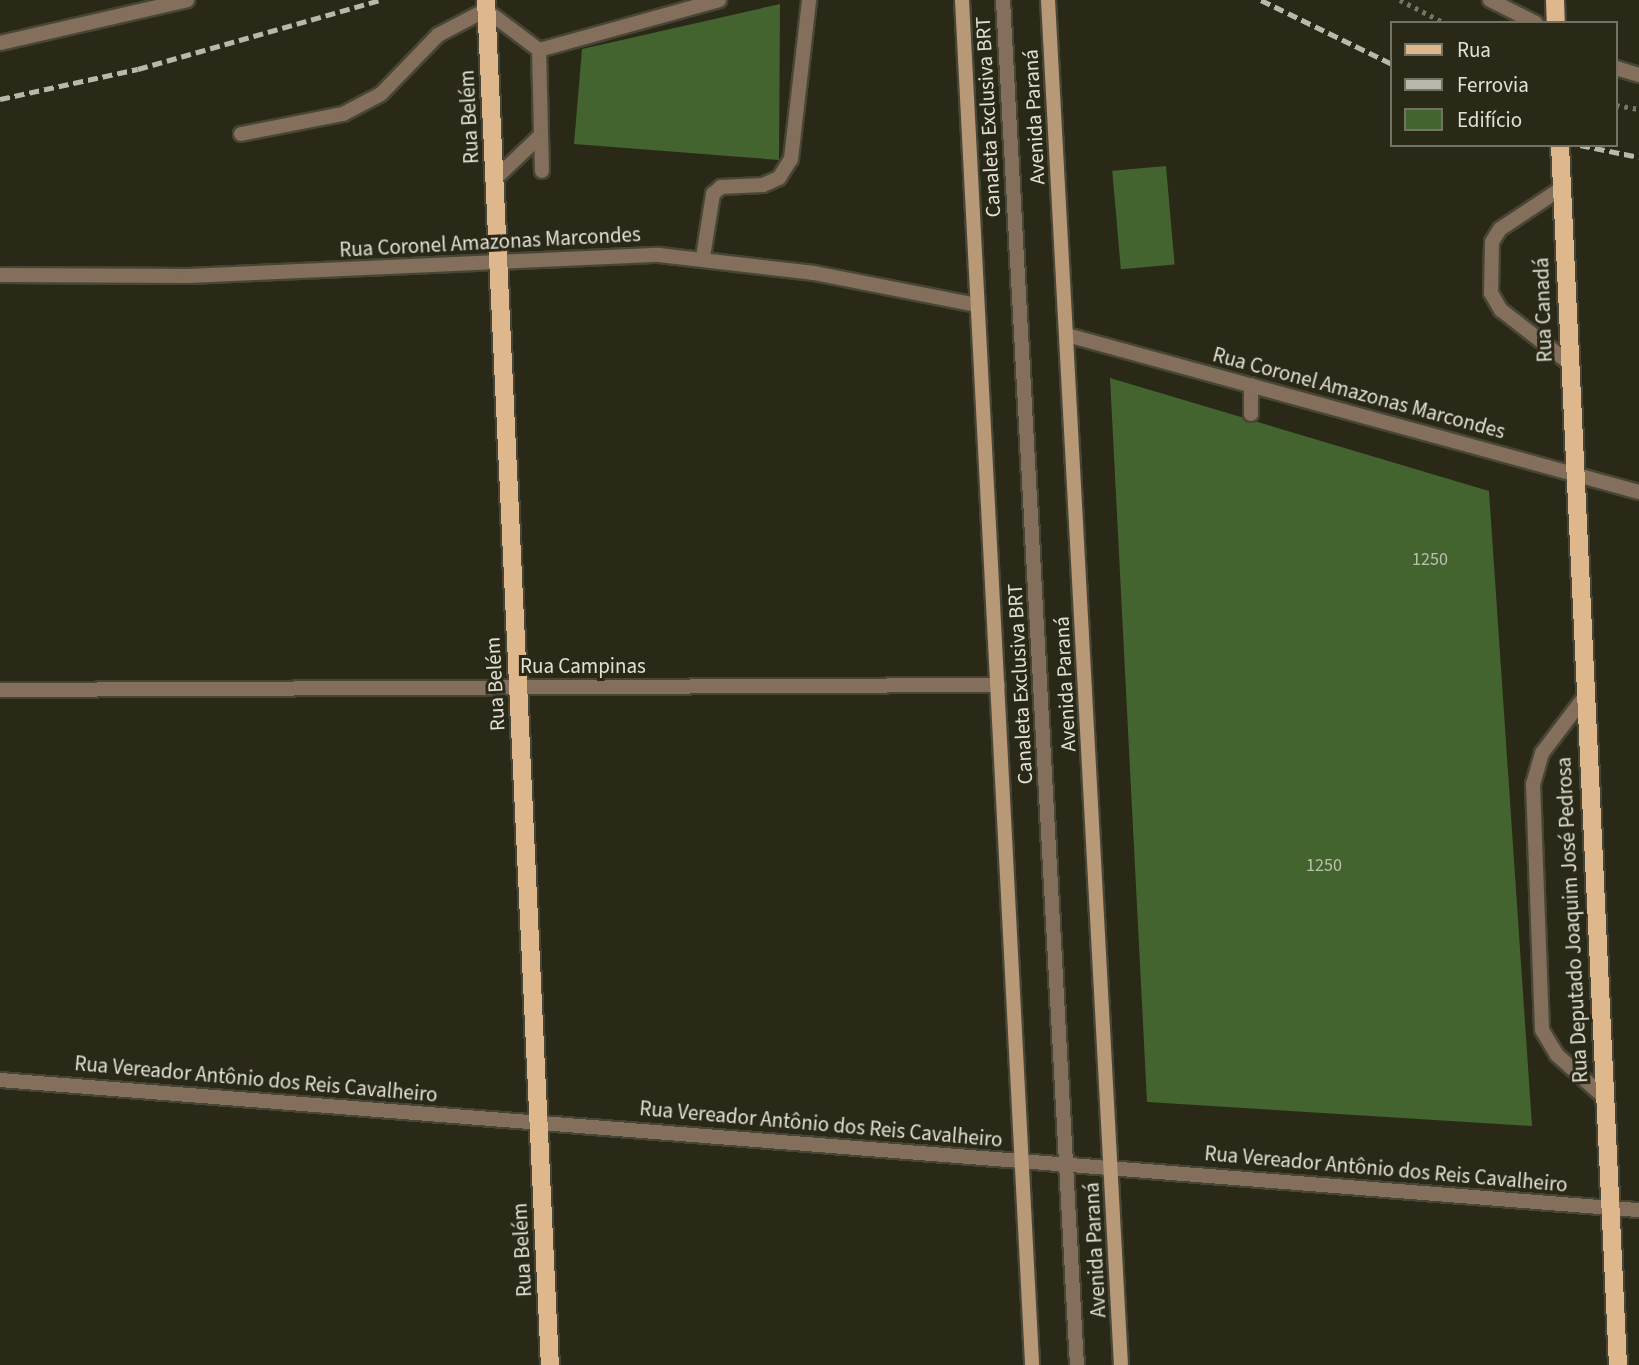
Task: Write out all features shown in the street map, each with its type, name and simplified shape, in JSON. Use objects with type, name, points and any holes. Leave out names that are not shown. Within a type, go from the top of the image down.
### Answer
[{"type":"main road","points":[[1555,0],[1556,21]]},
{"type":"main road","name":"Rua Belém","points":[[486,5],[550,1365]]},
{"type":"main road","name":"Rua Canadá","points":[[1560,147],[1572,473]]},
{"type":"main road","name":"Rua Deputado Joaquim José Pedrosa","points":[[1572,473],[1618,1365]]},
{"type":"street","points":[[0,43],[187,0]]},
{"type":"street","points":[[539,50],[719,0]]},
{"type":"street","points":[[703,257],[713,194],[721,187],[771,181],[791,159],[809,0]]},
{"type":"street","points":[[962,0],[1032,1365]]},
{"type":"street","name":"Canaleta Exclusiva BRT","points":[[1003,0],[1077,1365]]},
{"type":"street","name":"Avenida Paraná","points":[[1048,0],[1121,1365]]},
{"type":"street","points":[[1490,0],[1532,21]]},
{"type":"street","points":[[241,134],[343,114],[381,94],[438,34],[486,5],[539,50],[542,172]]},
{"type":"street","points":[[1618,69],[1639,75]]},
{"type":"street","points":[[494,180],[541,135]]},
{"type":"street","points":[[1562,188],[1500,229],[1492,242],[1491,293],[1501,310],[1568,362]]},
{"type":"street","name":"Rua Coronel Amazonas Marcondes","points":[[0,275],[189,276],[703,257],[977,305]]},
{"type":"street","name":"Rua Coronel Amazonas Marcondes","points":[[1067,335],[1639,492]]},
{"type":"street","points":[[1251,385],[1251,414]]},
{"type":"street","name":"Rua Campinas","points":[[0,690],[998,685]]},
{"type":"street","points":[[1583,699],[1542,753],[1532,784],[1542,1030],[1557,1055],[1604,1097]]},
{"type":"street","name":"Rua Vereador Antônio dos Reis Cavalheiro","points":[[0,1080],[1639,1210]]},
{"type":"path","points":[[1400,0],[1441,21]]},
{"type":"path","points":[[1618,105],[1639,109]]},
{"type":"building","points":[[780,4],[779,160],[574,144],[582,49]]},
{"type":"building","points":[[1166,166],[1175,265],[1121,269],[1112,171]]},
{"type":"building","points":[[1110,378],[1489,491],[1532,1126],[1147,1102]]},
{"type":"railway","points":[[0,99],[138,69],[381,0]]},
{"type":"railway","points":[[1261,0],[1390,63]]},
{"type":"railway","points":[[1590,147],[1639,157]]}]
